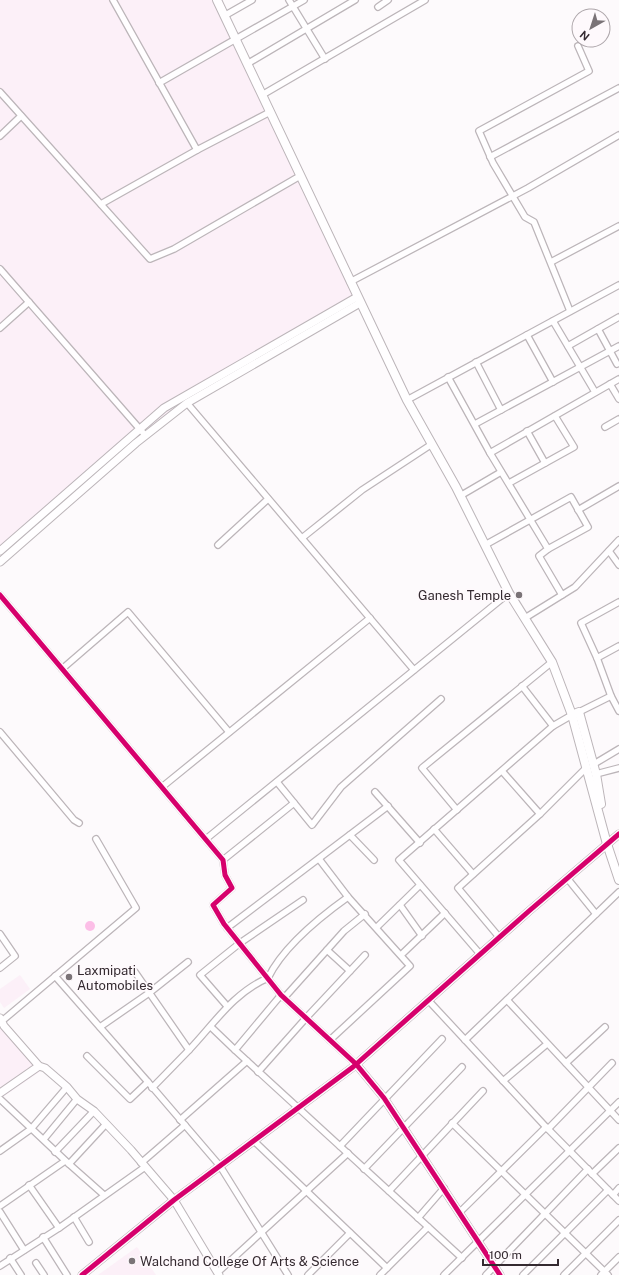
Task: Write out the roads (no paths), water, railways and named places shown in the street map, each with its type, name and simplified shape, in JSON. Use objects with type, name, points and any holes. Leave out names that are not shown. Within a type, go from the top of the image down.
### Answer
[{"type":"main road","points":[[217,0],[350,282],[408,400],[460,496],[509,593],[552,662],[576,713],[619,880]]},
{"type":"main road","points":[[590,766],[596,774],[609,842],[619,864]]},
{"type":"street","points":[[113,0],[197,150]]},
{"type":"street","points":[[224,16],[252,0]]},
{"type":"street","points":[[289,0],[325,59]]},
{"type":"street","points":[[159,83],[304,0]]},
{"type":"street","points":[[247,64],[355,0]]},
{"type":"street","points":[[378,7],[388,0]]},
{"type":"street","points":[[262,95],[425,0]]},
{"type":"street","points":[[570,311],[534,222],[525,217],[512,196],[490,157],[479,131],[589,71],[579,48]]},
{"type":"street","points":[[490,157],[619,88]]},
{"type":"street","points":[[0,92],[150,259],[174,249],[300,176]]},
{"type":"street","points":[[101,204],[197,150],[270,112]]},
{"type":"street","points":[[0,136],[21,116]]},
{"type":"street","points":[[350,282],[512,196],[619,135]]},
{"type":"street","points":[[551,262],[619,226]]},
{"type":"street","points":[[0,269],[146,435]]},
{"type":"street","points":[[408,400],[619,285]]},
{"type":"street","points":[[0,562],[146,435],[187,403],[359,300]]},
{"type":"street","points":[[0,551],[164,408],[359,300]]},
{"type":"street","points":[[0,328],[29,302]]},
{"type":"street","points":[[568,346],[619,317]]},
{"type":"street","points":[[553,320],[595,392]]},
{"type":"street","points":[[598,329],[617,364]]},
{"type":"street","points":[[527,335],[552,382]]},
{"type":"street","points":[[475,424],[619,346]]},
{"type":"street","points":[[476,362],[501,410]]},
{"type":"street","points":[[448,378],[501,472],[548,549]]},
{"type":"street","points":[[490,453],[619,379]]},
{"type":"street","points":[[610,384],[619,399]]},
{"type":"street","points":[[187,403],[414,670]]},
{"type":"street","points":[[508,483],[574,447],[555,416]]},
{"type":"street","points":[[605,427],[619,419]]},
{"type":"street","points":[[527,431],[545,463]]},
{"type":"street","points":[[302,538],[362,490],[432,444]]},
{"type":"street","points":[[460,496],[501,472]]},
{"type":"street","points":[[578,510],[619,486]]},
{"type":"street","points":[[485,545],[571,497],[588,527],[548,549],[540,556],[562,595]]},
{"type":"street","points":[[218,545],[268,499]]},
{"type":"street","points":[[525,618],[575,587],[619,540]]},
{"type":"street","points":[[608,551],[619,565]]},
{"type":"street","points":[[206,839],[509,593]]},
{"type":"street","points":[[0,595],[223,860],[225,875],[232,888],[213,905],[227,928],[283,997],[356,1064],[384,1098],[460,1212],[477,1243],[500,1275]]},
{"type":"street","points":[[619,602],[581,623],[597,658],[611,696],[619,711]]},
{"type":"street","points":[[62,668],[128,612],[229,732]]},
{"type":"street","points":[[162,787],[370,618]]},
{"type":"street","points":[[597,658],[619,646]]},
{"type":"street","points":[[456,810],[422,768],[552,662]]},
{"type":"street","points":[[522,686],[553,726]]},
{"type":"street","points":[[480,954],[399,860],[553,726],[611,696]]},
{"type":"street","points":[[277,782],[312,826],[340,787],[441,699]]},
{"type":"street","points":[[0,732],[74,820],[79,823]]},
{"type":"street","points":[[499,937],[458,888],[540,814],[590,766],[619,749]]},
{"type":"street","points":[[596,774],[619,768]]},
{"type":"street","points":[[502,771],[540,814]]},
{"type":"street","points":[[374,792],[420,843]]},
{"type":"street","points":[[223,860],[294,803]]},
{"type":"street","points":[[227,928],[388,806]]},
{"type":"street","points":[[434,829],[473,874]]},
{"type":"street","points":[[82,1275],[174,1200],[356,1064],[499,937],[619,834]]},
{"type":"street","points":[[350,835],[374,860]]},
{"type":"street","points":[[96,839],[136,908],[1,1023],[39,1066],[45,1068],[67,1087],[77,1099],[94,1112],[132,1150],[143,1165],[174,1200],[218,1274],[348,1153]]},
{"type":"street","points":[[319,859],[348,897],[377,927],[410,966],[330,1040]]},
{"type":"street","points":[[567,878],[596,914]]},
{"type":"street","points":[[377,927],[420,885]]},
{"type":"street","points":[[465,1040],[619,892]]},
{"type":"street","points":[[152,1088],[211,1027],[227,1006],[259,982],[268,978],[275,964],[303,935],[328,912],[348,897]]},
{"type":"street","points":[[227,1006],[200,975],[240,943],[303,900]]},
{"type":"street","points":[[400,905],[422,936]]},
{"type":"street","points":[[401,955],[445,913]]},
{"type":"street","points":[[234,1050],[344,931],[365,914]]},
{"type":"street","points":[[0,934],[15,956],[0,968]]},
{"type":"street","points":[[327,950],[350,971]]},
{"type":"street","points":[[258,1072],[365,955]]},
{"type":"street","points":[[100,1027],[149,993],[188,962]]},
{"type":"street","points":[[134,972],[188,1050]]},
{"type":"street","points":[[55,976],[220,1166],[288,1275]]},
{"type":"street","points":[[428,1000],[547,1128],[619,1201]]},
{"type":"street","points":[[506,1000],[619,1120]]},
{"type":"street","points":[[211,1027],[234,1050],[462,1258]]},
{"type":"street","points":[[566,1064],[605,1027]]},
{"type":"street","points":[[340,1146],[384,1098],[442,1040]]},
{"type":"street","points":[[503,1081],[547,1044]]},
{"type":"street","points":[[86,1056],[130,1099],[148,1082]]},
{"type":"street","points":[[180,1120],[247,1061]]},
{"type":"street","points":[[460,1212],[612,1063]]},
{"type":"street","points":[[0,1093],[39,1066]]},
{"type":"street","points":[[364,1169],[402,1127],[462,1067]]},
{"type":"street","points":[[1,1149],[31,1129],[67,1087]]},
{"type":"street","points":[[389,1191],[483,1091]]},
{"type":"street","points":[[0,1099],[55,1152],[104,1195]]},
{"type":"street","points":[[44,1140],[77,1099]]},
{"type":"street","points":[[444,1275],[619,1102]]},
{"type":"street","points":[[55,1152],[94,1112]]},
{"type":"street","points":[[0,1206],[67,1163],[106,1124]]},
{"type":"street","points":[[452,1124],[586,1253],[605,1274],[619,1257]]},
{"type":"street","points":[[0,1266],[10,1258],[59,1228],[104,1195],[143,1165],[185,1125]]},
{"type":"street","points":[[254,1140],[387,1268]]},
{"type":"street","points":[[486,1275],[545,1214],[590,1172],[619,1148]]},
{"type":"street","points":[[29,1186],[59,1228]]},
{"type":"street","points":[[418,1218],[444,1188]]},
{"type":"street","points":[[613,1195],[619,1188]]},
{"type":"street","points":[[523,1275],[564,1232],[608,1190]]},
{"type":"street","points":[[0,1212],[24,1250]]},
{"type":"street","points":[[74,1217],[89,1242]]},
{"type":"street","points":[[564,1275],[619,1220]]},
{"type":"street","points":[[380,1275],[428,1227]]},
{"type":"street","points":[[308,1275],[350,1233]]},
{"type":"street","points":[[43,1237],[67,1275]]},
{"type":"street","points":[[10,1258],[21,1275]]},
{"type":"street","points":[[36,1263],[44,1275]]},
{"type":"place","name":"Ganesh Temple","points":[[519,595]]},
{"type":"place","name":"Laxmipati Automobiles","points":[[69,977]]},
{"type":"place","name":"Walchand College Of Arts & Science","points":[[132,1261]]}]
